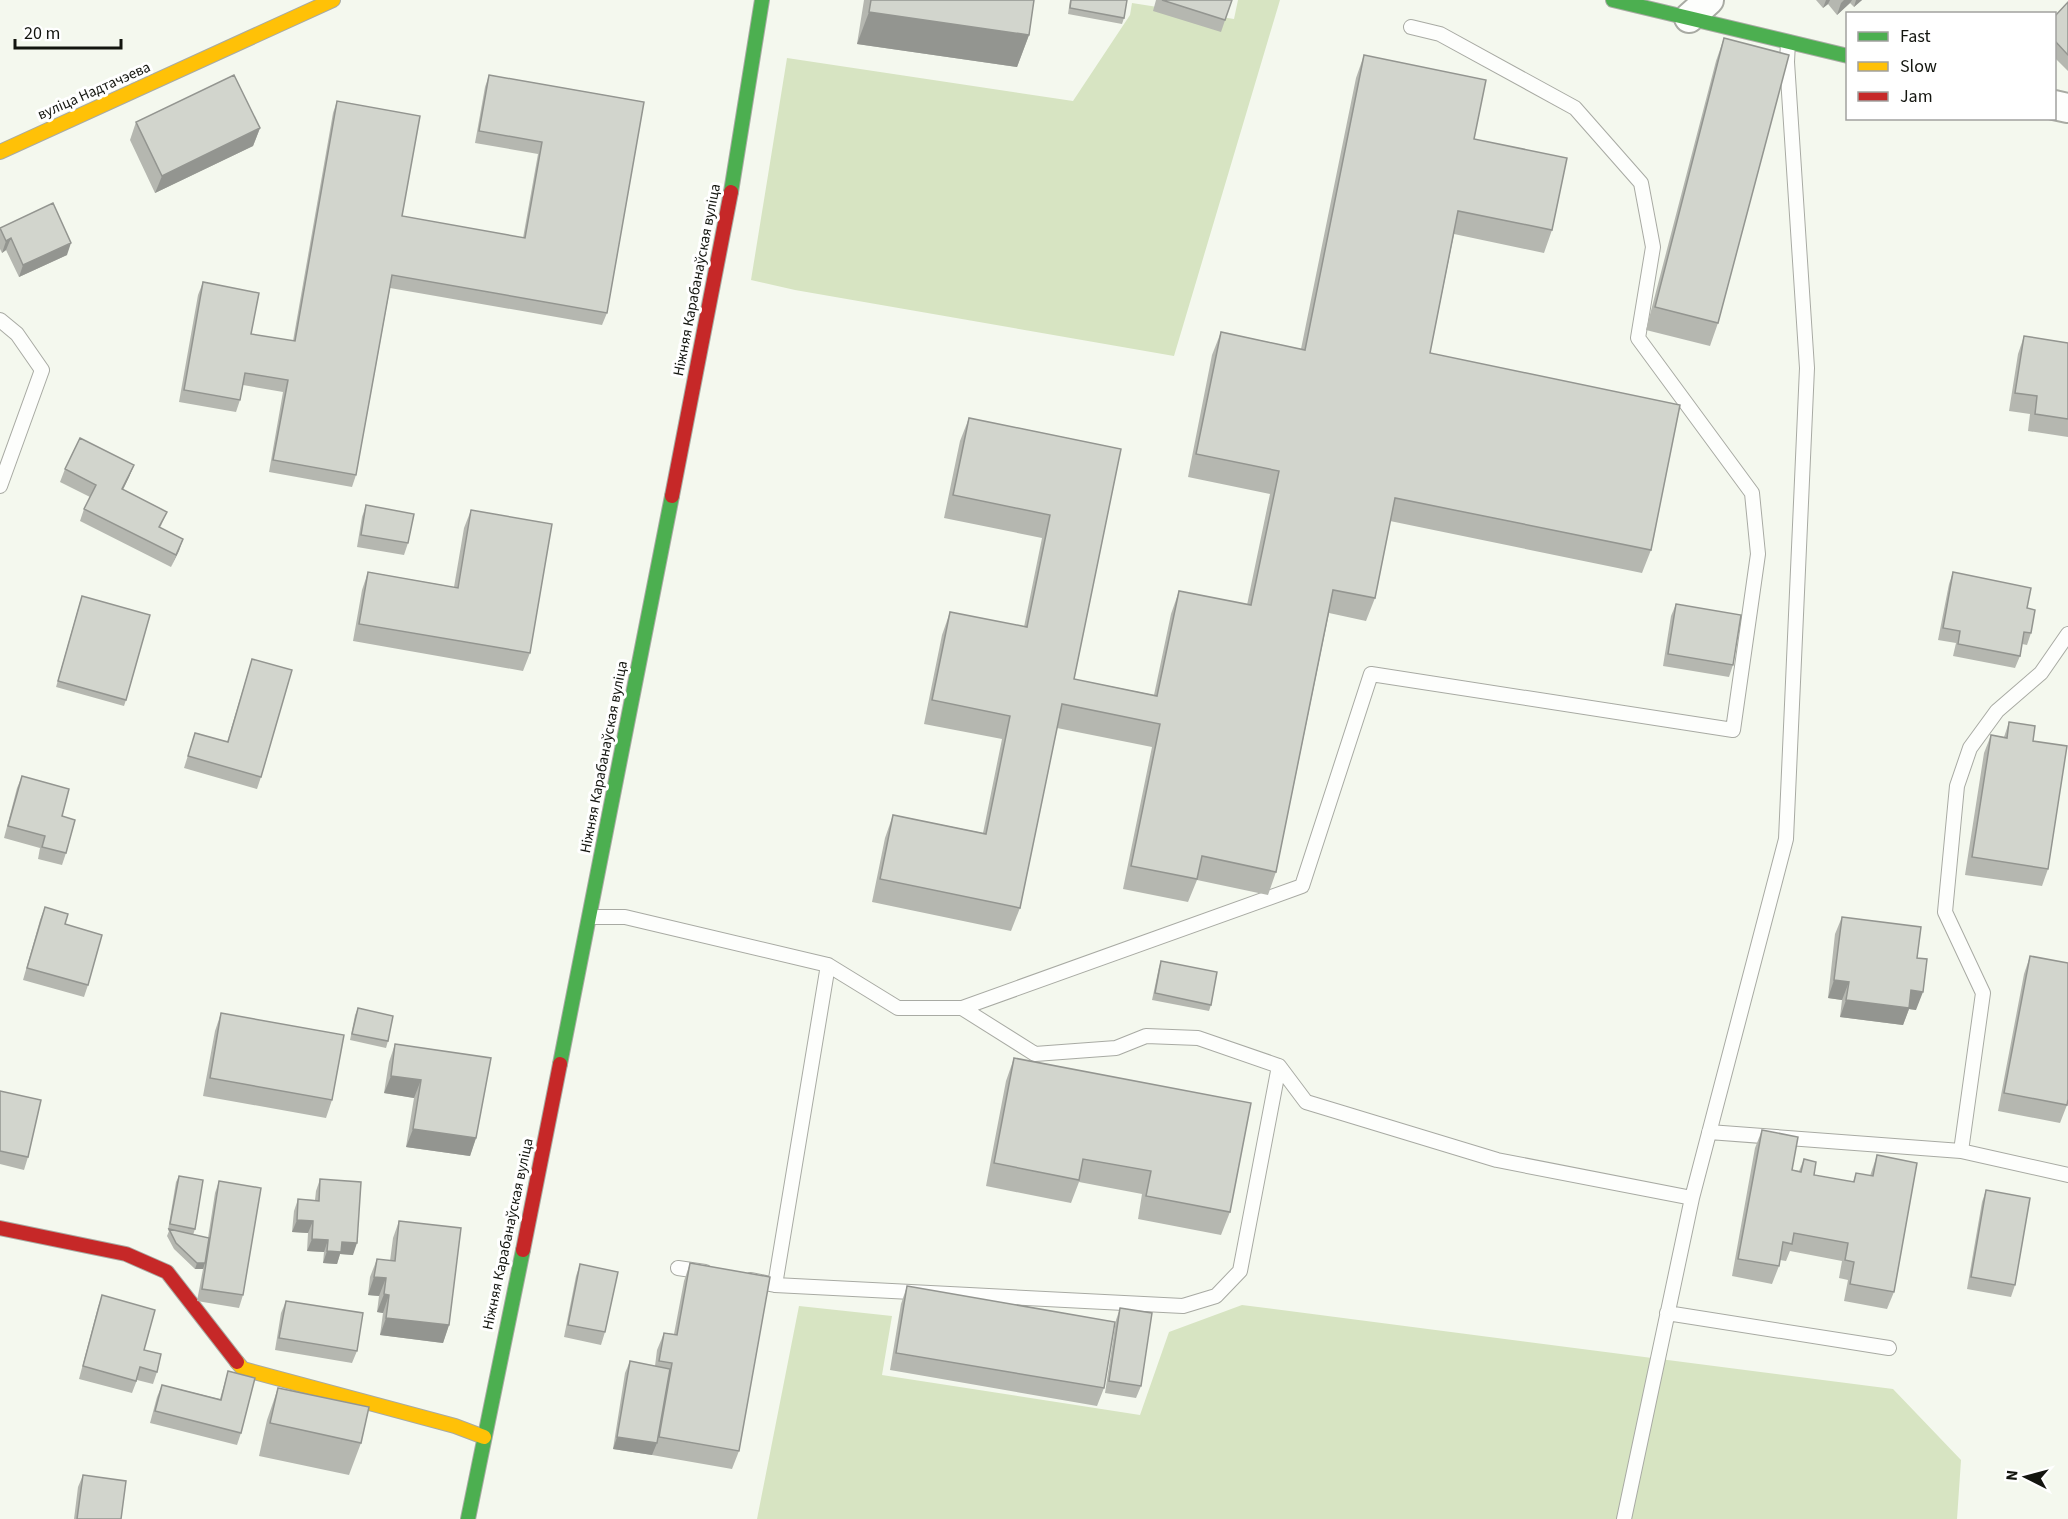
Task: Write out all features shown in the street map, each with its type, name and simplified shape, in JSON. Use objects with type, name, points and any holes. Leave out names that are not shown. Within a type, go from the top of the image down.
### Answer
[{"type":"main road","name":"Ніжняя Карабанаўская вуліца","points":[[468,1519],[590,917],[726,220],[762,0]]},
{"type":"main road","points":[[1612,0],[1699,9],[1788,42],[1846,56]]},
{"type":"main road","name":"вуліца Надтачэева","points":[[0,152],[328,1]]},
{"type":"main road","points":[[0,1228],[126,1254],[167,1272],[243,1369],[455,1426],[484,1437]]},
{"type":"lane","points":[[590,917],[625,917],[828,965],[898,1008],[962,1008],[1302,886],[1371,675],[1733,730],[1758,554],[1752,493],[1638,338],[1653,247],[1641,183],[1575,108],[1440,34],[1411,27]]},
{"type":"lane","points":[[1624,1519],[1692,1198],[1786,839],[1807,368],[1787,62],[1788,42]]},
{"type":"lane","points":[[0,320],[16,334],[42,369],[0,486]]},
{"type":"lane","points":[[1961,1151],[1983,993],[1945,912],[1957,786],[1970,748],[1997,711],[2041,673],[2068,634]]},
{"type":"lane","points":[[774,1285],[828,965]]},
{"type":"lane","points":[[962,1008],[1035,1054],[1116,1048],[1146,1036],[1198,1038],[1279,1066],[1306,1102],[1497,1160],[1692,1198]]},
{"type":"lane","points":[[742,1279],[774,1285],[1183,1306],[1216,1296],[1240,1271],[1279,1066]]},
{"type":"lane","points":[[1709,1132],[1961,1151],[2068,1176]]},
{"type":"lane","points":[[678,1268],[721,1275]]},
{"type":"lane","points":[[1667,1313],[1889,1348]]},
{"type":"green space","points":[[1238,0],[1280,0],[1174,356],[795,290],[751,280],[787,58],[1073,101],[1130,15],[1132,3],[1234,19]]},
{"type":"green space","points":[[1242,1305],[1893,1389],[1961,1460],[1957,1519],[757,1519],[799,1306],[892,1316],[882,1375],[1140,1415],[1169,1332]]},
{"type":"building","points":[[871,0],[1034,0],[1029,35],[869,12]]},
{"type":"building","points":[[1071,0],[1127,0],[1124,18],[1070,8]]},
{"type":"building","points":[[1162,0],[1232,0],[1225,20]]},
{"type":"building","points":[[2068,2],[2068,55],[2056,42],[2056,15]]},
{"type":"building","points":[[1724,38],[1789,55],[1718,323],[1655,307]]},
{"type":"building","points":[[1364,55],[1486,80],[1474,139],[1567,158],[1552,230],[1458,211],[1430,353],[1680,405],[1651,550],[1395,498],[1375,598],[1333,590],[1276,872],[1202,856],[1197,879],[1131,866],[1160,724],[1062,704],[1020,908],[880,879],[893,815],[986,834],[1010,716],[932,700],[950,612],[1027,627],[1050,515],[953,495],[969,418],[1121,449],[1074,679],[1157,696],[1179,591],[1251,605],[1279,471],[1196,454],[1221,332],[1305,350]]},
{"type":"building","points":[[234,75],[260,128],[162,176],[136,122]]},
{"type":"building","points":[[489,75],[644,102],[607,313],[392,275],[356,475],[273,460],[288,380],[245,373],[240,400],[184,390],[203,282],[259,293],[251,334],[295,341],[337,101],[420,116],[402,216],[525,238],[542,142],[479,131]]},
{"type":"building","points":[[53,203],[71,243],[23,265],[11,238],[6,241],[0,228]]},
{"type":"building","points":[[2024,336],[2068,343],[2068,419],[2035,414],[2037,396],[2015,393]]},
{"type":"building","points":[[80,438],[134,465],[122,489],[167,512],[159,527],[183,539],[176,555],[84,509],[96,485],[65,469]]},
{"type":"building","points":[[366,505],[414,514],[408,543],[361,535]]},
{"type":"building","points":[[471,510],[552,524],[530,653],[359,624],[368,572],[458,588]]},
{"type":"building","points":[[1953,572],[2031,588],[2027,608],[2035,610],[2031,633],[2024,632],[2020,656],[1958,644],[1960,631],[1943,628]]},
{"type":"building","points":[[82,596],[150,615],[126,700],[58,681]]},
{"type":"building","points":[[1676,604],[1741,615],[1733,665],[1668,654]]},
{"type":"building","points":[[252,659],[292,670],[261,777],[188,756],[195,733],[228,742]]},
{"type":"building","points":[[2009,722],[2035,726],[2033,741],[2067,746],[2048,869],[1972,857],[1991,735],[2007,738]]},
{"type":"building","points":[[22,776],[69,789],[62,816],[75,820],[66,853],[42,847],[45,836],[8,826]]},
{"type":"building","points":[[45,907],[68,914],[65,924],[102,935],[88,985],[27,968]]},
{"type":"building","points":[[1842,917],[1921,927],[1917,958],[1927,959],[1923,992],[1911,990],[1909,1008],[1846,1000],[1849,982],[1834,980]]},
{"type":"building","points":[[2030,956],[2068,963],[2067,1105],[2004,1093]]},
{"type":"building","points":[[1161,961],[1217,972],[1211,1005],[1155,993]]},
{"type":"building","points":[[358,1008],[393,1016],[388,1041],[352,1034]]},
{"type":"building","points":[[221,1013],[344,1035],[332,1100],[210,1078]]},
{"type":"building","points":[[395,1044],[491,1058],[476,1138],[413,1129],[421,1080],[391,1076]]},
{"type":"building","points":[[1014,1058],[1251,1103],[1230,1212],[1146,1196],[1151,1171],[1083,1159],[1079,1180],[994,1163]]},
{"type":"building","points":[[0,1091],[41,1100],[28,1157],[0,1151]]},
{"type":"building","points":[[1762,1130],[1798,1137],[1792,1170],[1801,1172],[1804,1159],[1816,1162],[1814,1175],[1854,1182],[1856,1173],[1873,1176],[1877,1155],[1917,1163],[1894,1292],[1850,1284],[1854,1262],[1845,1260],[1848,1243],[1794,1233],[1792,1244],[1783,1242],[1779,1266],[1738,1259]]},
{"type":"building","points":[[179,1176],[203,1180],[195,1229],[170,1224]]},
{"type":"building","points":[[320,1179],[361,1182],[357,1243],[342,1242],[341,1252],[327,1251],[328,1240],[312,1239],[313,1221],[297,1220],[298,1199],[319,1201]]},
{"type":"building","points":[[219,1181],[261,1188],[243,1295],[202,1289]]},
{"type":"building","points":[[1986,1190],[2030,1198],[2015,1285],[1971,1277]]},
{"type":"building","points":[[399,1221],[461,1228],[449,1325],[386,1318],[389,1295],[384,1294],[386,1278],[374,1277],[377,1259],[395,1261]]},
{"type":"building","points":[[169,1229],[209,1238],[205,1263],[197,1263],[176,1243]]},
{"type":"building","points":[[690,1263],[770,1277],[739,1451],[659,1437],[672,1363],[659,1361],[664,1333],[677,1335]]},
{"type":"building","points":[[580,1264],[618,1272],[605,1332],[568,1325]]},
{"type":"building","points":[[907,1286],[1115,1322],[1104,1388],[896,1353]]},
{"type":"building","points":[[102,1295],[155,1310],[144,1350],[161,1354],[157,1372],[140,1367],[136,1381],[83,1366]]},
{"type":"building","points":[[286,1301],[363,1313],[357,1351],[279,1338]]},
{"type":"building","points":[[1120,1308],[1152,1313],[1141,1386],[1109,1381]]},
{"type":"building","points":[[630,1361],[670,1369],[657,1443],[617,1437]]},
{"type":"building","points":[[228,1371],[255,1378],[241,1433],[155,1411],[162,1385],[221,1400]]},
{"type":"building","points":[[278,1388],[369,1407],[361,1443],[270,1423]]},
{"type":"building","points":[[83,1475],[126,1481],[121,1519],[77,1519]]},
{"type":"traffic: fast","points":[[731,192],[762,0]]},
{"type":"traffic: fast","points":[[1613,0],[1846,56]]},
{"type":"traffic: fast","points":[[560,1064],[672,496]]},
{"type":"traffic: fast","points":[[468,1519],[523,1250]]},
{"type":"traffic: slow","points":[[0,152],[333,0]]},
{"type":"traffic: slow","points":[[237,1362],[243,1369],[455,1426],[484,1437]]},
{"type":"traffic: jam","points":[[672,496],[731,192]]},
{"type":"traffic: jam","points":[[523,1250],[560,1064]]},
{"type":"traffic: jam","points":[[0,1228],[126,1254],[167,1272],[237,1362]]}]
